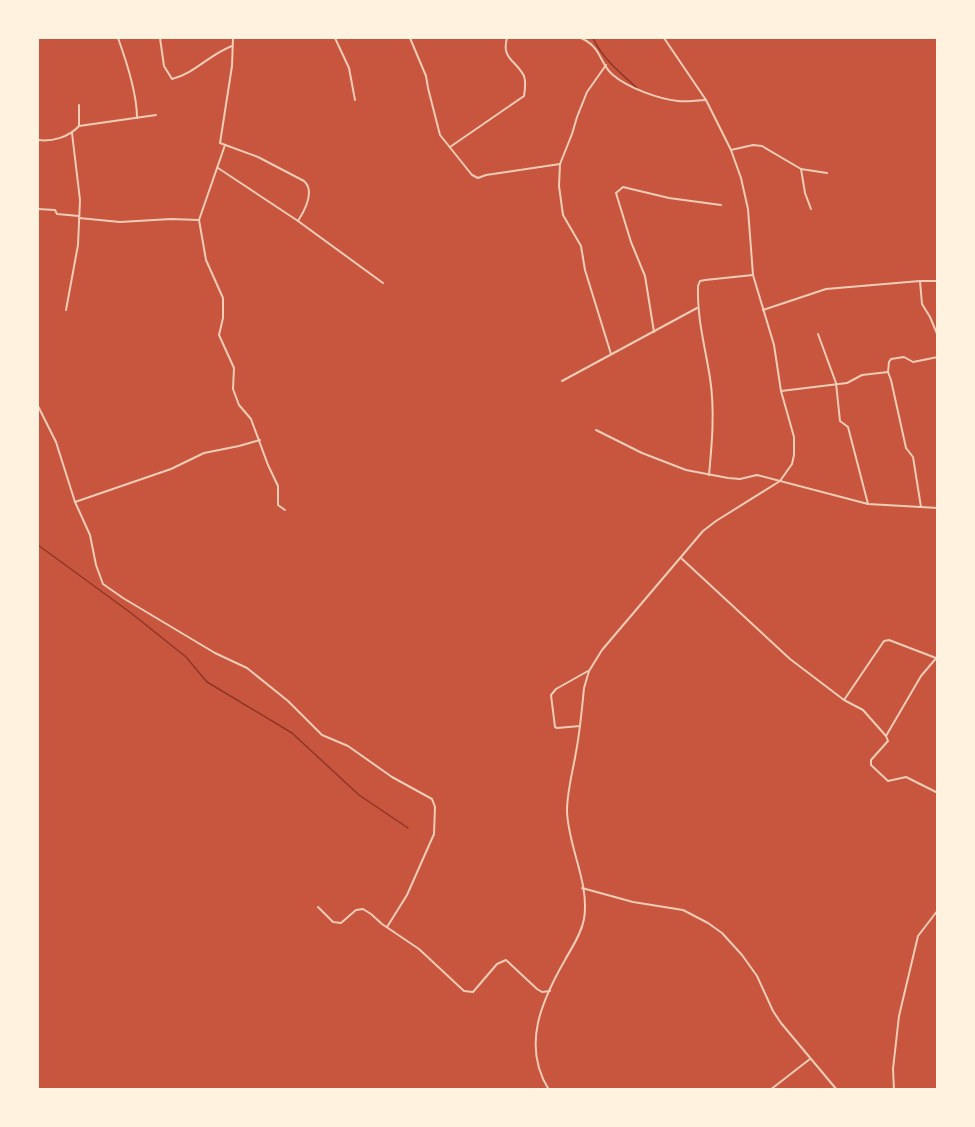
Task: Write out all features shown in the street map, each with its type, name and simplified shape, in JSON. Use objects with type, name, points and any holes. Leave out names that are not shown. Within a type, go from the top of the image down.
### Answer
[{"type":"street","points":[[118,38],[137,118]]},
{"type":"street","points":[[160,38],[164,66],[172,79],[195,69],[216,53],[233,46]]},
{"type":"street","points":[[233,38],[228,99],[220,143],[276,166],[309,185],[310,194],[298,221]]},
{"type":"street","points":[[335,38],[349,68],[355,100]]},
{"type":"street","points":[[410,38],[426,75],[440,135],[472,175],[478,178],[560,164]]},
{"type":"street","points":[[450,147],[524,96],[524,76],[505,53],[504,45],[507,38]]},
{"type":"street","points":[[581,38],[591,42],[612,75],[642,91],[678,101],[706,100]]},
{"type":"street","points":[[549,1089],[542,1075],[535,1046],[536,1023],[564,961],[578,940],[584,921],[582,888],[567,811],[584,688],[589,671],[602,650],[703,531],[780,481],[792,464],[795,448],[781,391],[774,345],[753,275],[748,210],[741,178],[731,150],[706,100],[664,38]]},
{"type":"street","points":[[606,65],[587,92],[560,164],[559,186],[563,215],[581,246],[585,270],[611,354]]},
{"type":"street","points":[[79,105],[79,126]]},
{"type":"street","points":[[38,140],[48,141],[72,133],[79,126],[156,115]]},
{"type":"street","points":[[66,310],[78,245],[80,200],[72,133]]},
{"type":"street","points":[[225,145],[199,220],[206,260],[223,298],[224,318],[219,335],[234,368],[233,389],[239,405],[251,419],[278,486],[279,505],[285,510]]},
{"type":"street","points":[[731,150],[753,145],[762,146],[801,169],[827,173]]},
{"type":"street","points":[[218,168],[298,221],[383,283]]},
{"type":"street","points":[[801,169],[805,193],[811,209]]},
{"type":"street","points":[[654,332],[645,276],[631,242],[616,193],[623,187],[669,198],[721,206]]},
{"type":"street","points":[[38,209],[55,210],[57,214],[120,222],[199,220]]},
{"type":"street","points":[[709,475],[713,429],[711,380],[697,309],[698,286],[700,281],[753,275]]},
{"type":"street","points":[[920,281],[922,304],[938,336]]},
{"type":"street","points":[[763,310],[826,289],[938,281]]},
{"type":"street","points":[[562,381],[697,309]]},
{"type":"street","points":[[818,334],[836,383],[840,421],[848,427],[868,504]]},
{"type":"street","points":[[921,507],[913,458],[906,448],[888,372],[889,362],[891,359],[904,357],[913,362],[938,357]]},
{"type":"street","points":[[781,391],[847,383],[862,375],[888,372]]},
{"type":"street","points":[[38,406],[56,442],[75,502],[90,535],[96,565],[103,584],[215,653],[247,668],[288,701],[322,735],[348,746],[392,777],[432,799],[435,807],[435,834],[407,895],[387,927]]},
{"type":"street","points":[[596,430],[642,453],[686,470],[740,479],[757,475],[868,504],[938,507]]},
{"type":"street","points":[[75,502],[179,465],[204,453],[260,440]]},
{"type":"street","points":[[680,558],[790,659],[844,700],[863,710],[888,741],[873,755],[871,760],[871,765],[888,781],[906,777],[938,792]]},
{"type":"street","points":[[844,700],[884,641],[889,640],[937,657],[921,676],[886,736]]},
{"type":"street","points":[[580,726],[555,727],[552,695],[556,690],[589,671]]},
{"type":"street","points":[[582,888],[633,902],[683,910],[722,933],[742,954],[757,976],[773,1011],[810,1059],[837,1089]]},
{"type":"street","points":[[318,907],[333,922],[341,923],[356,910],[363,909],[419,950],[464,991],[473,992],[497,964],[506,960],[511,962],[537,989],[542,992],[550,991]]},
{"type":"street","points":[[894,1089],[893,1069],[898,1016],[918,936],[938,910]]},
{"type":"street","points":[[770,1089],[810,1059]]},
{"type":"waterway","points":[[593,38],[606,59],[637,88]]},
{"type":"waterway","points":[[38,545],[131,613],[186,657],[207,682],[292,733],[359,795],[408,828]]}]
